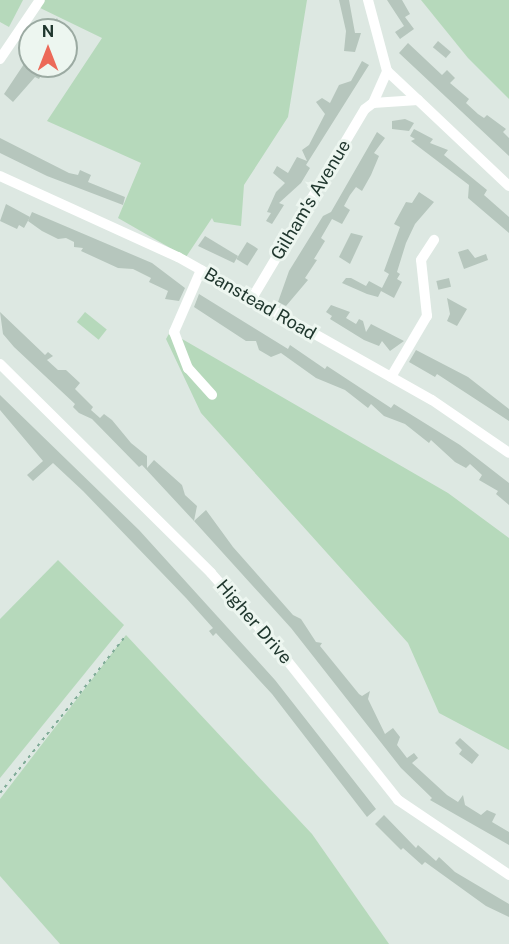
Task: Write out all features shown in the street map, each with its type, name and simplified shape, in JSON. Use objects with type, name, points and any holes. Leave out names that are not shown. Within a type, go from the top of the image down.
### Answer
[{"type":"street","points":[[0,59],[40,0]]},
{"type":"street","points":[[368,0],[387,71],[509,186]]},
{"type":"street","name":"Gilham's Avenue","points":[[251,300],[365,109],[373,104],[387,71]]},
{"type":"street","points":[[373,104],[401,98],[418,100]]},
{"type":"street","name":"Banstead Road","points":[[0,176],[137,236],[201,270],[391,377],[509,453]]},
{"type":"street","points":[[391,377],[427,316],[422,260],[434,240]]},
{"type":"street","points":[[201,270],[174,333],[188,368],[212,395]]},
{"type":"street","name":"Higher Drive","points":[[0,364],[211,573],[278,649],[398,800],[509,875]]},
{"type":"path","points":[[0,793],[126,635]]},
{"type":"green space","points":[[0,0],[23,0],[9,27],[0,22]]},
{"type":"green space","points":[[37,0],[307,0],[288,117],[244,185],[241,226],[214,222],[212,218],[186,257],[118,218],[141,163],[47,121],[75,78],[78,78],[78,74],[102,38],[78,26],[78,18],[61,18],[34,5]]},
{"type":"green space","points":[[421,0],[509,0],[509,99],[468,58]]},
{"type":"green space","points":[[85,312],[107,330],[99,340],[77,322]]},
{"type":"green space","points":[[170,332],[448,493],[509,538],[509,750],[439,713],[408,643],[201,413],[166,339]]},
{"type":"green space","points":[[58,560],[124,625],[0,778],[0,619]]},
{"type":"green space","points":[[126,635],[312,834],[389,944],[60,944],[0,876],[0,799]]},
{"type":"building","points":[[339,0],[349,0],[355,33],[361,33],[355,52],[344,51],[346,31]]},
{"type":"building","points":[[387,0],[402,0],[410,14],[405,17],[414,29],[400,39],[395,32],[404,26]]},
{"type":"building","points":[[438,41],[451,52],[446,58],[433,47]]},
{"type":"building","points":[[408,43],[442,75],[447,70],[455,78],[450,83],[469,99],[466,103],[478,114],[484,118],[487,115],[506,129],[503,132],[509,138],[509,156],[399,53]]},
{"type":"building","points":[[362,61],[369,65],[306,165],[310,168],[301,183],[279,203],[284,205],[272,224],[266,221],[271,213],[267,212],[276,192],[285,183],[273,173],[277,166],[288,173],[297,157],[307,161],[302,150],[309,145],[325,114],[316,102],[322,98],[330,103],[339,85],[351,81]]},
{"type":"building","points":[[18,73],[18,78],[34,78],[13,102],[4,94]]},
{"type":"building","points":[[405,119],[414,123],[409,131],[392,129],[392,121]]},
{"type":"building","points":[[414,129],[433,139],[430,143],[448,150],[444,155],[487,190],[484,195],[509,217],[509,233],[468,198],[469,185],[411,141],[415,139],[410,136]]},
{"type":"building","points":[[377,132],[385,138],[374,153],[379,156],[362,191],[356,187],[350,195],[344,206],[350,210],[342,224],[332,219],[321,238],[325,241],[314,259],[317,260],[305,278],[308,280],[286,306],[278,302],[289,271],[323,216],[331,212]]},
{"type":"building","points":[[0,138],[69,173],[78,175],[80,170],[91,175],[88,182],[125,197],[123,205],[47,176],[0,153]]},
{"type":"building","points":[[419,192],[434,202],[415,224],[406,243],[397,272],[400,274],[397,279],[402,282],[394,298],[381,291],[378,297],[367,294],[342,283],[346,278],[351,278],[366,286],[369,281],[382,288],[389,274],[384,271],[400,227],[394,224],[406,202],[412,203]]},
{"type":"building","points":[[6,204],[30,217],[24,228],[19,225],[17,229],[0,221]]},
{"type":"building","points":[[32,212],[152,263],[185,288],[179,301],[165,299],[168,291],[149,282],[151,278],[133,269],[118,268],[81,251],[83,248],[74,247],[74,242],[66,238],[58,239],[42,231],[28,221]]},
{"type":"building","points":[[351,233],[363,236],[350,264],[339,257]]},
{"type":"building","points":[[205,236],[238,256],[234,263],[198,246]]},
{"type":"building","points":[[247,242],[258,249],[247,266],[236,259]]},
{"type":"building","points":[[468,249],[475,258],[486,254],[488,260],[464,269],[458,252]]},
{"type":"building","points":[[449,278],[451,287],[438,290],[436,281]]},
{"type":"building","points":[[199,294],[288,349],[290,345],[325,369],[327,366],[391,408],[394,404],[460,445],[509,483],[509,505],[496,494],[498,491],[479,480],[482,475],[470,464],[466,468],[455,462],[431,440],[429,443],[405,424],[384,416],[371,404],[368,408],[345,390],[316,378],[281,353],[271,357],[259,350],[256,341],[246,341],[194,307]]},
{"type":"building","points":[[447,298],[467,309],[457,326],[447,321],[450,314]]},
{"type":"building","points":[[331,305],[350,312],[346,318],[356,324],[359,319],[363,321],[366,332],[371,324],[404,341],[390,351],[382,341],[379,346],[364,340],[330,319],[332,316],[326,312]]},
{"type":"building","points":[[0,312],[45,355],[48,352],[53,356],[47,360],[58,370],[66,370],[80,383],[75,389],[93,407],[91,410],[100,418],[104,414],[112,420],[131,443],[147,456],[147,468],[154,460],[182,485],[185,495],[197,506],[194,521],[142,465],[139,467],[92,419],[79,413],[73,407],[75,404],[14,347],[3,334]]},
{"type":"building","points":[[416,350],[468,377],[509,409],[509,421],[437,374],[435,377],[409,362]]},
{"type":"building","points":[[0,395],[139,530],[275,680],[376,809],[367,817],[272,694],[216,633],[213,636],[209,631],[213,628],[83,491],[53,463],[33,481],[27,475],[43,461],[0,410]]},
{"type":"building","points":[[206,510],[233,547],[293,615],[301,619],[316,642],[322,643],[320,646],[359,694],[362,696],[370,691],[368,699],[385,734],[393,728],[400,737],[397,745],[407,758],[414,753],[418,758],[412,763],[447,795],[458,802],[463,795],[465,805],[481,815],[487,810],[496,814],[492,822],[509,832],[509,845],[430,800],[432,798],[401,768],[291,628],[194,521]]},
{"type":"building","points":[[460,738],[479,755],[472,764],[459,754],[462,750],[455,743]]},
{"type":"building","points":[[384,815],[416,848],[418,845],[436,861],[439,857],[455,872],[509,904],[509,917],[486,906],[425,862],[422,865],[403,848],[401,850],[375,824]]}]
